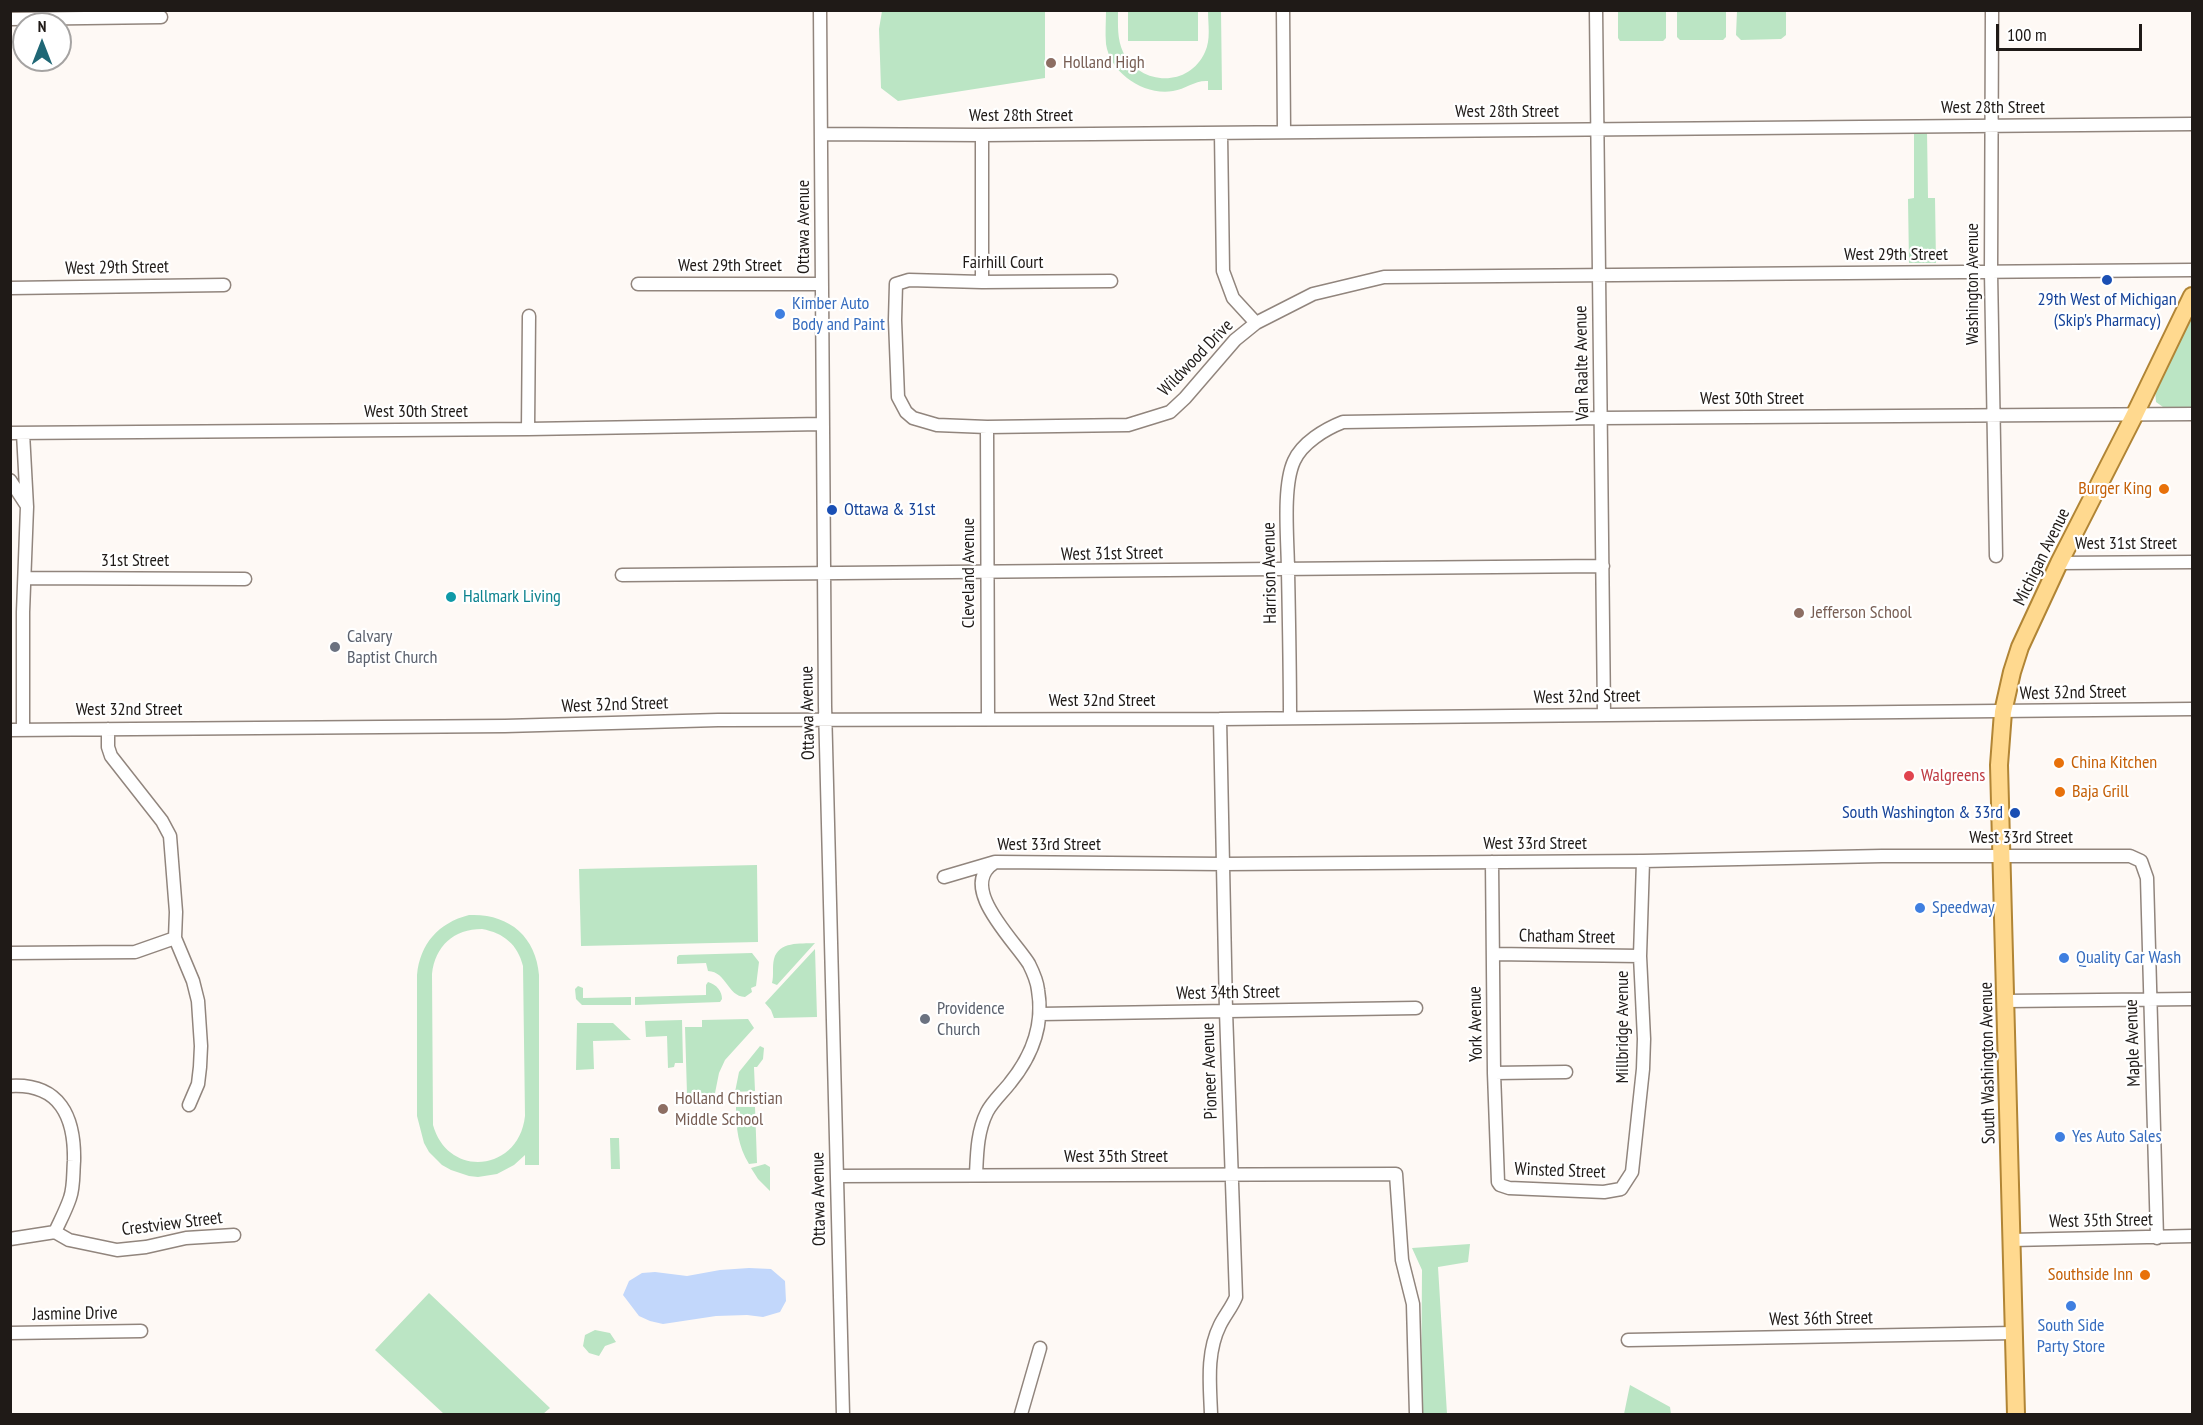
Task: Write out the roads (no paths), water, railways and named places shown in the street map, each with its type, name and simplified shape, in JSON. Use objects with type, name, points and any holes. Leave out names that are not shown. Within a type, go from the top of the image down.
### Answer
[{"type":"main road","name":"Michigan Avenue","points":[[2003,712],[2020,647],[2059,563],[2193,296]]},
{"type":"main road","name":"South Washington Avenue","points":[[2003,712],[1999,765],[2016,1414]]},
{"type":"street","name":"Ottawa Avenue","points":[[820,10],[826,719],[843,1414]]},
{"type":"street","points":[[1283,10],[1284,132]]},
{"type":"street","name":"Van Raalte Avenue","points":[[1596,10],[1604,714]]},
{"type":"street","name":"Washington Avenue","points":[[1992,10],[1991,272],[1996,556]]},
{"type":"street","points":[[10,19],[161,17]]},
{"type":"street","name":"West 28th Street","points":[[822,134],[982,135],[2193,124]]},
{"type":"street","points":[[1221,133],[1223,271],[1233,298],[1256,323]]},
{"type":"street","points":[[982,135],[982,282]]},
{"type":"street","name":"West 29th Street","points":[[1599,274],[2193,270]]},
{"type":"street","name":"Wildwood Drive","points":[[896,284],[898,397],[906,412],[913,418],[937,425],[1107,426],[1128,425],[1170,411],[1185,398],[1235,340],[1256,323],[1313,294],[1384,277],[1599,274]]},
{"type":"street","name":"Fairhill Court","points":[[896,284],[909,280],[982,282],[1111,280]]},
{"type":"street","name":"West 29th Street","points":[[638,284],[822,284]]},
{"type":"street","name":"West 29th Street","points":[[10,288],[224,285]]},
{"type":"street","points":[[528,429],[529,316]]},
{"type":"street","name":"West 30th Street","points":[[1316,437],[1330,427],[1343,422],[2193,414]]},
{"type":"street","name":"West 30th Street","points":[[17,433],[822,424]]},
{"type":"street","name":"Cleveland Avenue","points":[[987,427],[988,718]]},
{"type":"street","points":[[17,433],[27,507],[26,578],[17,729]]},
{"type":"street","name":"Harrison Avenue","points":[[1290,718],[1286,515],[1294,461],[1316,437]]},
{"type":"street","points":[[10,480],[27,507]]},
{"type":"street","name":"West 31st Street","points":[[2059,563],[2193,562]]},
{"type":"street","name":"West 31st Street","points":[[622,575],[1603,566]]},
{"type":"street","name":"31st Street","points":[[26,578],[244,579]]},
{"type":"street","name":"West 32nd Street","points":[[17,729],[505,726],[826,719],[1220,719],[2193,709]]},
{"type":"street","name":"Pioneer Avenue","points":[[1211,1414],[1209,1372],[1212,1351],[1220,1325],[1236,1297],[1226,1011],[1220,719]]},
{"type":"street","points":[[108,729],[108,747],[111,756],[162,821],[170,836],[176,912],[175,939],[193,981],[198,1001],[200,1067],[198,1084],[189,1105]]},
{"type":"street","name":"West 33rd Street","points":[[944,878],[995,862],[1224,864],[1643,861],[1893,856],[2130,856]]},
{"type":"street","name":"Maple Avenue","points":[[2130,856],[2141,861],[2147,878],[2157,1238]]},
{"type":"street","name":"Millbridge Avenue","points":[[1621,1190],[1632,1172],[1642,1088],[1644,1039],[1640,956],[1643,861]]},
{"type":"street","points":[[976,1175],[978,1141],[987,1112],[1029,1056],[1038,1030],[1040,1014],[1036,978],[1020,951],[988,909],[982,893],[982,879],[987,868],[995,862]]},
{"type":"street","name":"York Avenue","points":[[1492,862],[1494,1073],[1497,1179],[1500,1185]]},
{"type":"street","points":[[10,953],[135,952],[175,939]]},
{"type":"street","name":"Chatham Street","points":[[1493,954],[1640,956]]},
{"type":"street","points":[[2006,1001],[2193,999]]},
{"type":"street","name":"West 34th Street","points":[[1040,1014],[1416,1008]]},
{"type":"street","points":[[1494,1073],[1566,1072]]},
{"type":"street","points":[[10,1086],[28,1085],[58,1101],[72,1130],[74,1151],[70,1197],[55,1232],[10,1239]]},
{"type":"street","name":"West 35th Street","points":[[837,1176],[1396,1174],[1402,1260],[1413,1304],[1416,1414]]},
{"type":"street","name":"Winsted Street","points":[[1500,1185],[1509,1188],[1604,1192],[1621,1190]]},
{"type":"street","name":"Crestview Street","points":[[55,1232],[69,1240],[117,1250],[146,1247],[186,1238],[234,1235]]},
{"type":"street","name":"West 35th Street","points":[[2011,1240],[2193,1236]]},
{"type":"street","name":"Jasmine Drive","points":[[10,1333],[141,1331]]},
{"type":"street","name":"West 36th Street","points":[[1628,1340],[2014,1333]]},
{"type":"street","points":[[1021,1414],[1040,1348]]},
{"type":"water","points":[[749,1268],[771,1269],[785,1281],[786,1301],[780,1312],[763,1317],[716,1316],[663,1324],[639,1316],[623,1295],[629,1281],[642,1273],[655,1272],[687,1276]]},
{"type":"place","name":"Holland High","points":[[1051,63]]},
{"type":"place","name":"29th West of Michigan (Skip's Pharmacy)","points":[[2107,280]]},
{"type":"place","name":"Kimber Auto Body and Paint","points":[[780,314]]},
{"type":"place","name":"Burger King","points":[[2164,489]]},
{"type":"place","name":"Ottawa & 31st","points":[[832,510]]},
{"type":"place","name":"Hallmark Living","points":[[451,597]]},
{"type":"place","name":"Jefferson School","points":[[1799,613]]},
{"type":"place","name":"Calvary Baptist Church","points":[[335,647]]},
{"type":"place","name":"China Kitchen","points":[[2059,763]]},
{"type":"place","name":"Walgreens","points":[[1909,776]]},
{"type":"place","name":"Baja Grill","points":[[2060,792]]},
{"type":"place","name":"South Washington & 33rd","points":[[2015,813]]},
{"type":"place","name":"Speedway","points":[[1920,908]]},
{"type":"place","name":"Quality Car Wash","points":[[2064,958]]},
{"type":"place","name":"Providence Church","points":[[925,1019]]},
{"type":"place","name":"Holland Christian Middle School","points":[[663,1109]]},
{"type":"place","name":"Yes Auto Sales","points":[[2060,1137]]},
{"type":"place","name":"Southside Inn","points":[[2145,1275]]},
{"type":"place","name":"South Side Party Store","points":[[2071,1306]]}]
